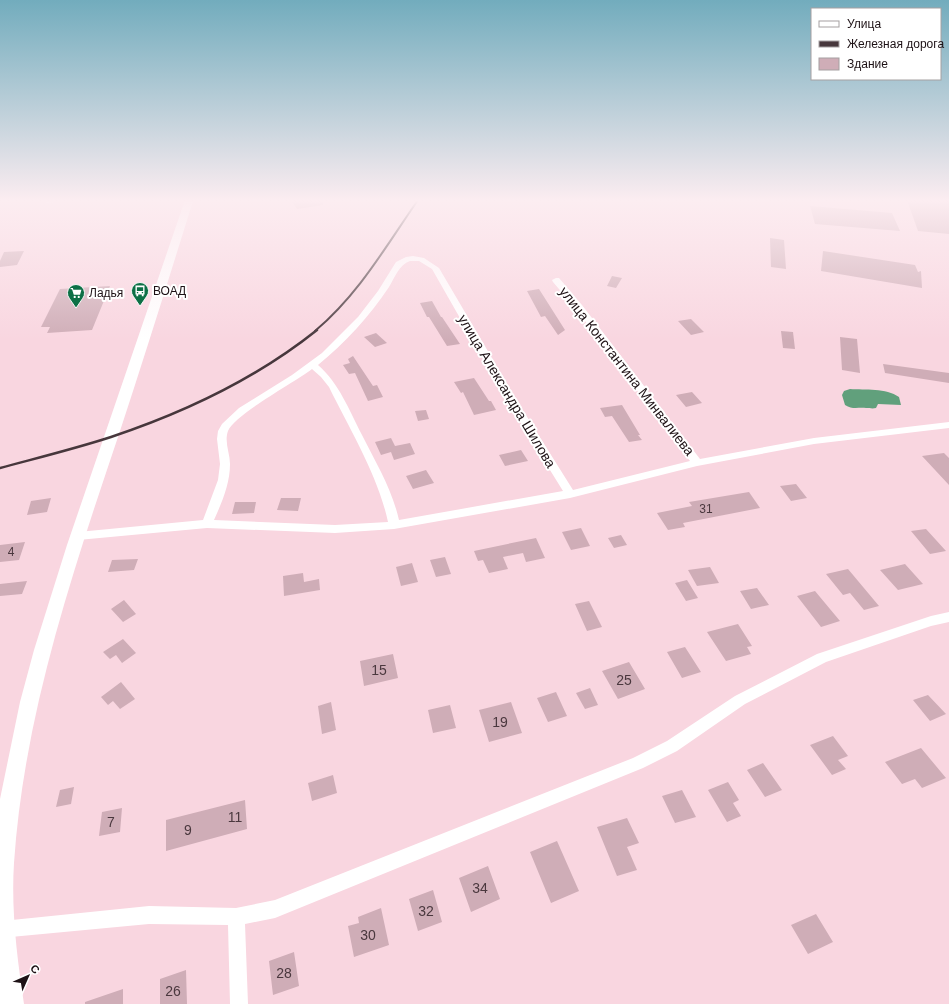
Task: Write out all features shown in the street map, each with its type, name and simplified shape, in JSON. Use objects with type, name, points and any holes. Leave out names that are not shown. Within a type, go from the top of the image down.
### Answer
[{"type":"main road","points":[[11,1004],[2,930],[3,864],[11,793],[40,665],[78,536],[174,247]]},
{"type":"street","name":"улица Александра Шилова","points":[[207,524],[223,485],[225,463],[222,444],[223,430],[229,421],[312,365],[348,334],[367,312],[399,264],[408,259],[419,258],[430,263],[435,268],[570,494]]},
{"type":"street","name":"улица Константина Минвалиева","points":[[556,280],[579,307],[697,463]]},
{"type":"street","points":[[312,365],[324,375],[336,394],[378,476],[389,501],[394,525]]},
{"type":"street","points":[[78,536],[207,524],[336,529],[394,525],[570,494],[697,463],[814,442],[899,430],[949,425]]},
{"type":"street","points":[[2,930],[149,915],[236,917],[275,909],[638,763],[672,746],[740,700],[822,658],[931,621],[949,617]]},
{"type":"street","points":[[236,917],[239,1004]]},
{"type":"shaded area","points":[[850,389],[888,392],[899,397],[901,405],[878,404],[876,408],[851,407],[845,405],[842,395],[844,391]]},
{"type":"building","points":[[770,247],[784,247],[786,269],[771,267]]},
{"type":"building","points":[[24,251],[17,265],[0,267],[0,261],[4,252]]},
{"type":"building","points":[[823,251],[915,265],[918,272],[921,271],[922,288],[821,271]]},
{"type":"building","points":[[612,276],[622,278],[616,288],[607,286]]},
{"type":"building","name":"Ладья","points":[[110,286],[92,330],[47,333],[50,327],[41,327],[60,289]]},
{"type":"building","points":[[539,289],[565,330],[558,335],[545,316],[541,317],[527,291]]},
{"type":"building","points":[[432,301],[460,344],[447,346],[429,317],[427,317],[420,303]]},
{"type":"building","points":[[691,319],[704,332],[691,335],[678,321]]},
{"type":"building","points":[[781,331],[793,332],[795,349],[783,348]]},
{"type":"building","points":[[376,333],[387,343],[375,347],[364,337]]},
{"type":"building","points":[[840,337],[857,339],[860,373],[842,370]]},
{"type":"building","points":[[353,356],[373,386],[377,385],[383,397],[368,401],[355,373],[349,374],[343,365],[350,363],[348,359]]},
{"type":"building","points":[[883,364],[949,373],[949,383],[885,373]]},
{"type":"building","points":[[474,378],[496,410],[474,415],[463,392],[461,393],[454,382]]},
{"type":"building","points":[[692,392],[702,403],[686,407],[676,395]]},
{"type":"building","points":[[622,405],[642,440],[629,442],[612,416],[605,417],[600,408]]},
{"type":"building","points":[[426,410],[429,419],[418,421],[415,411]]},
{"type":"building","points":[[391,438],[395,446],[410,443],[415,454],[394,460],[391,452],[381,455],[375,442]]},
{"type":"building","points":[[521,450],[528,461],[505,466],[499,455]]},
{"type":"building","points":[[944,453],[949,458],[949,485],[922,456]]},
{"type":"building","points":[[426,470],[434,483],[413,489],[406,476]]},
{"type":"building","points":[[796,484],[807,498],[791,501],[780,486]]},
{"type":"building","points":[[749,492],[760,508],[683,523],[685,527],[668,530],[657,513],[692,506],[689,502]]},
{"type":"building","points":[[51,498],[47,512],[27,515],[31,501]]},
{"type":"building","points":[[281,498],[301,498],[298,511],[277,510]]},
{"type":"building","points":[[235,502],[256,502],[254,513],[232,514]]},
{"type":"building","points":[[581,528],[590,546],[571,550],[562,532]]},
{"type":"building","points":[[926,529],[946,551],[930,554],[911,531]]},
{"type":"building","points":[[621,535],[627,545],[614,548],[608,538]]},
{"type":"building","points":[[536,538],[545,558],[526,562],[523,553],[503,557],[508,569],[489,573],[483,560],[478,561],[474,551]]},
{"type":"building","points":[[25,542],[19,560],[0,562],[0,545]]},
{"type":"building","points":[[445,557],[451,574],[436,577],[430,560]]},
{"type":"building","points":[[138,559],[134,570],[108,572],[112,560]]},
{"type":"building","points":[[412,563],[418,582],[401,586],[396,567]]},
{"type":"building","points":[[905,564],[923,584],[898,590],[880,570]]},
{"type":"building","points":[[710,567],[719,583],[697,586],[688,570]]},
{"type":"building","points":[[848,569],[879,606],[864,610],[850,593],[843,595],[826,574]]},
{"type":"building","points":[[303,573],[304,582],[319,579],[320,590],[284,596],[283,576]]},
{"type":"building","points":[[687,580],[698,598],[686,601],[675,583]]},
{"type":"building","points":[[27,581],[22,594],[0,596],[0,584]]},
{"type":"building","points":[[757,588],[769,605],[751,609],[740,591]]},
{"type":"building","points":[[815,591],[840,621],[821,627],[797,596]]},
{"type":"building","points":[[124,600],[136,614],[123,622],[111,609]]},
{"type":"building","points":[[589,601],[602,627],[587,631],[575,604]]},
{"type":"building","points":[[738,624],[752,646],[747,647],[751,654],[726,661],[707,632]]},
{"type":"building","points":[[123,639],[136,653],[122,663],[116,655],[110,659],[103,652]]},
{"type":"building","points":[[685,647],[701,672],[682,678],[667,652]]},
{"type":"building","points":[[393,654],[398,678],[364,686],[360,661]]},
{"type":"building","points":[[629,662],[645,689],[618,699],[602,671]]},
{"type":"building","points":[[121,682],[135,699],[120,709],[113,701],[108,705],[101,697]]},
{"type":"building","points":[[590,688],[598,705],[585,709],[576,693]]},
{"type":"building","points":[[556,692],[567,716],[548,722],[537,698]]},
{"type":"building","points":[[928,695],[946,714],[930,721],[913,700]]},
{"type":"building","points":[[331,702],[336,730],[322,734],[318,706]]},
{"type":"building","points":[[511,702],[522,733],[489,742],[479,710]]},
{"type":"building","points":[[450,705],[456,728],[433,733],[428,710]]},
{"type":"building","points":[[833,736],[848,756],[838,760],[846,769],[832,775],[810,745]]},
{"type":"building","points":[[921,748],[946,778],[922,788],[915,779],[902,784],[885,762]]},
{"type":"building","points":[[763,763],[782,790],[765,797],[747,770]]},
{"type":"building","points":[[333,775],[337,793],[312,801],[308,783]]},
{"type":"building","points":[[728,782],[739,800],[733,803],[741,816],[727,822],[708,790]]},
{"type":"building","points":[[74,787],[71,804],[56,807],[60,790]]},
{"type":"building","points":[[682,790],[696,817],[675,823],[662,796]]},
{"type":"building","points":[[245,800],[247,829],[166,851],[166,820]]},
{"type":"building","points":[[122,808],[120,832],[99,836],[102,812]]},
{"type":"building","points":[[627,818],[639,843],[627,847],[637,870],[617,876],[597,827]]},
{"type":"building","points":[[557,841],[579,891],[551,903],[530,852]]},
{"type":"building","points":[[488,866],[500,899],[471,912],[459,878]]},
{"type":"building","points":[[433,890],[442,922],[418,931],[409,899]]},
{"type":"building","points":[[381,908],[389,945],[354,957],[348,926],[359,923],[358,917]]},
{"type":"building","points":[[816,914],[833,942],[808,954],[791,925]]},
{"type":"building","points":[[294,952],[299,986],[273,995],[269,961]]},
{"type":"building","points":[[186,970],[187,1004],[160,1004],[160,979]]},
{"type":"building","points":[[123,989],[123,1004],[85,1004],[85,1002]]},
{"type":"railway","points":[[315,331],[331,317],[345,301],[386,247]]},
{"type":"railway","points":[[0,468],[111,437],[165,417],[244,379],[270,364],[317,330]]},
{"type":"place","name":"ВОАД","points":[[140,306]]},
{"type":"place","name":"Ладья","points":[[76,308]]}]
